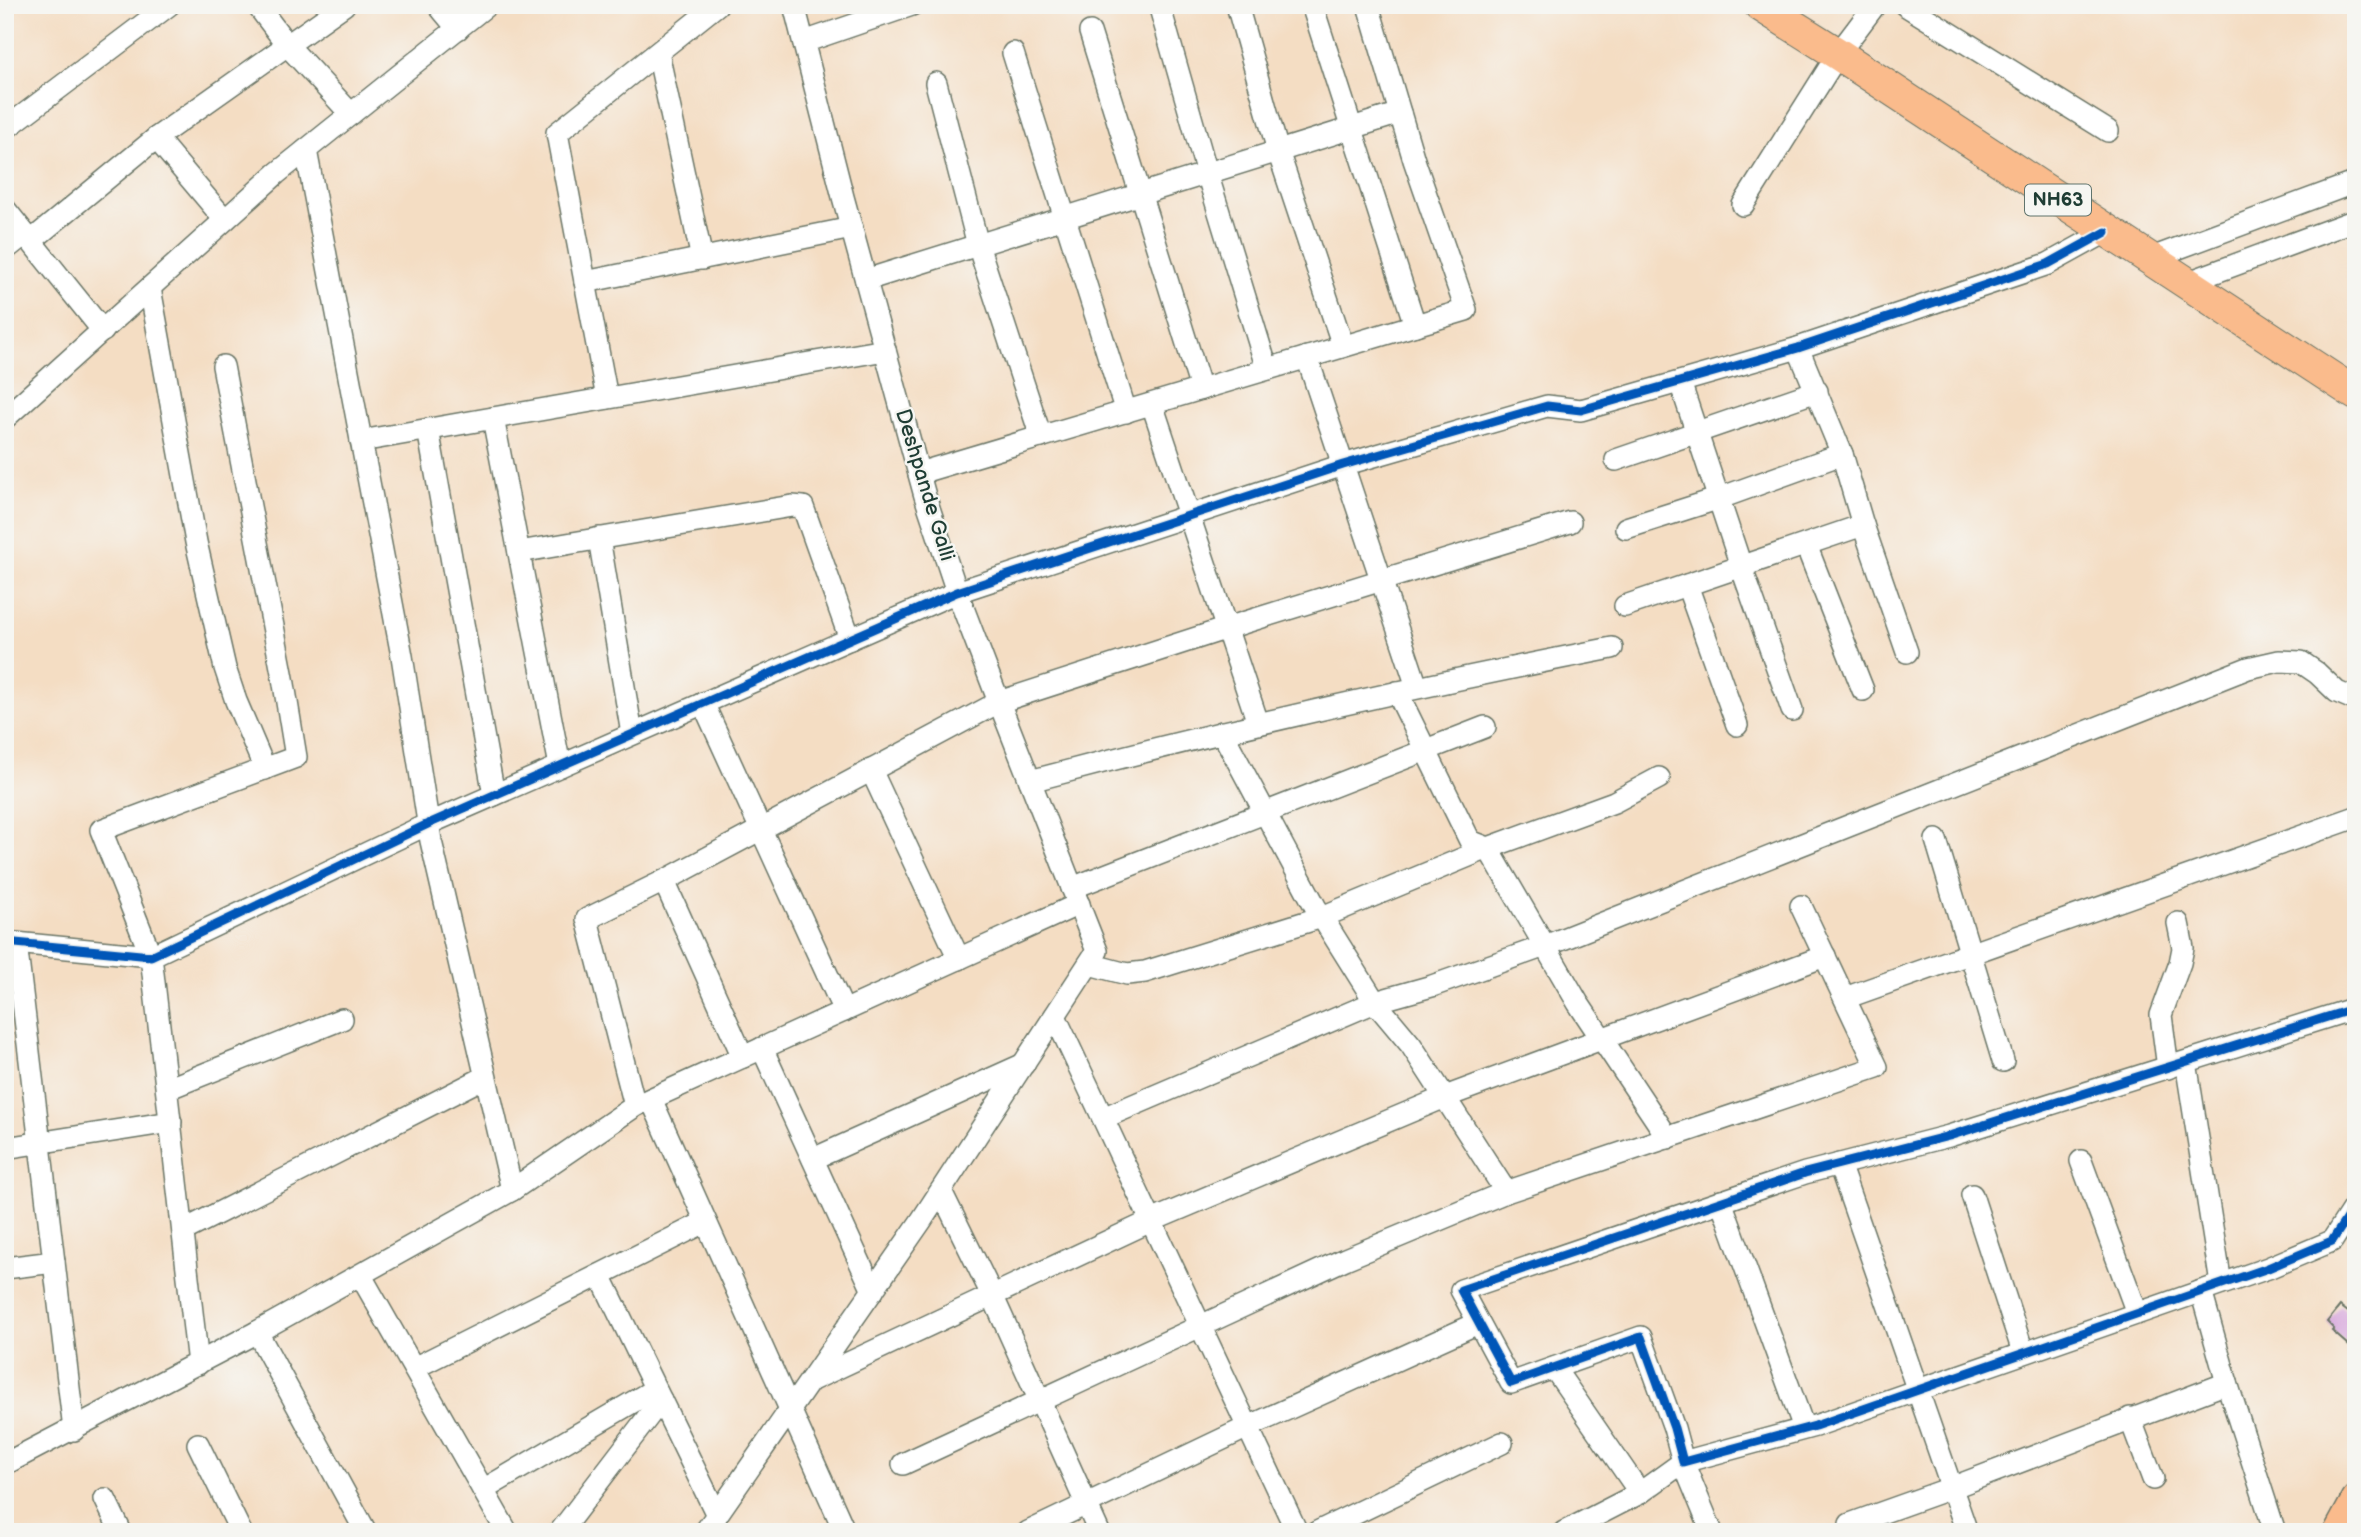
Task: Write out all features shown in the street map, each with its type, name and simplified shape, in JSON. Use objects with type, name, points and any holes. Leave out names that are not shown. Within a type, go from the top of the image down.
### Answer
[{"type":"highway","name":"NH63","points":[[1760,5],[2356,394]]},
{"type":"main road","points":[[2337,1532],[2356,1499]]},
{"type":"street","points":[[5,129],[169,5]]},
{"type":"street","points":[[257,5],[288,46],[351,114]]},
{"type":"street","points":[[5,250],[28,237],[156,138],[344,5]]},
{"type":"street","points":[[438,5],[458,29]]},
{"type":"street","points":[[5,418],[306,149],[487,5]]},
{"type":"street","points":[[607,398],[557,134],[717,5]]},
{"type":"street","name":"Deshpande Galli","points":[[794,5],[919,473],[957,592],[1076,896],[1093,958]]},
{"type":"street","points":[[803,43],[912,5]]},
{"type":"street","points":[[1237,5],[1278,151],[1343,346]]},
{"type":"street","points":[[1312,5],[1415,325]]},
{"type":"street","points":[[919,473],[1466,310],[1400,113],[1368,5]]},
{"type":"street","points":[[1743,205],[1838,54],[1875,5]]},
{"type":"street","points":[[1905,5],[2108,131]]},
{"type":"street","points":[[1160,8],[1267,369]]},
{"type":"street","points":[[1090,32],[1200,389]]},
{"type":"street","points":[[1013,52],[1126,412]]},
{"type":"street","points":[[658,53],[702,259]]},
{"type":"street","points":[[936,83],[978,245],[1041,437]]},
{"type":"street","points":[[866,280],[1400,113]]},
{"type":"street","points":[[156,138],[225,220]]},
{"type":"street","points":[[306,149],[402,656],[428,824],[512,1190]]},
{"type":"street","points":[[2149,259],[2356,182]]},
{"type":"street","points":[[5,209],[103,331]]},
{"type":"street","points":[[2186,283],[2356,220]]},
{"type":"street","points":[[585,282],[852,228]]},
{"type":"street","points":[[74,1430],[40,1143],[11,943],[151,956],[494,794],[957,592],[1343,465],[1546,406],[1581,410],[1798,348],[2048,264],[2106,232]]},
{"type":"street","points":[[150,288],[196,542],[225,668],[265,769]]},
{"type":"street","points":[[1798,348],[1842,454],[1863,525],[1907,652]]},
{"type":"street","points":[[361,441],[885,350]]},
{"type":"street","points":[[1307,357],[1381,580],[1407,689],[1426,750],[1470,841],[1488,848],[1601,1039],[1668,1138]]},
{"type":"street","points":[[198,1364],[151,956],[101,830],[296,757],[223,366]]},
{"type":"street","points":[[1681,382],[1741,566],[1792,710]]},
{"type":"street","points":[[1616,460],[1817,391]]},
{"type":"street","points":[[1152,404],[1187,516],[1258,723]]},
{"type":"street","points":[[493,418],[560,766]]},
{"type":"street","points":[[428,429],[494,794]]},
{"type":"street","points":[[1626,528],[1842,454]]},
{"type":"street","points":[[519,552],[792,506],[803,507],[850,639]]},
{"type":"street","points":[[845,1532],[705,1222],[643,1103],[587,919],[664,881],[999,702],[1226,628],[1570,522]]},
{"type":"street","points":[[1625,606],[1863,525]]},
{"type":"street","points":[[599,538],[632,734]]},
{"type":"street","points":[[1806,545],[1863,690]]},
{"type":"street","points":[[1687,585],[1737,725]]},
{"type":"street","points":[[1030,781],[1258,723],[1407,689],[1612,648]]},
{"type":"street","points":[[1103,1118],[1375,1002],[1432,986],[1545,946],[2248,668],[2279,661],[2301,663],[2317,673],[2337,692],[2356,700]]},
{"type":"street","points":[[703,704],[844,1011]]},
{"type":"street","points":[[5,1464],[74,1430],[361,1276],[512,1190],[643,1103],[959,959],[1076,896],[1265,812],[1485,727]]},
{"type":"street","points":[[1222,732],[1322,917],[1375,1002],[1411,1045],[1506,1192]]},
{"type":"street","points":[[871,770],[959,959]]},
{"type":"street","points":[[711,1523],[941,1191],[1093,958],[1127,974],[1145,972],[1322,917],[1488,848],[1614,802],[1659,778]]},
{"type":"street","points":[[1845,998],[2356,817]]},
{"type":"street","points":[[1936,840],[2003,1061]]},
{"type":"street","points":[[664,881],[753,1053],[813,1159],[873,1291]]},
{"type":"street","points":[[902,1464],[1345,1259],[1506,1192],[1877,1067],[1801,906]]},
{"type":"street","points":[[2178,923],[2183,948],[2161,1015],[2177,1065],[2227,1383],[2275,1532]]},
{"type":"street","points":[[810,1381],[1152,1221],[1445,1097],[1825,956]]},
{"type":"street","points":[[1712,1532],[1683,1462],[1674,1428],[1641,1337],[1511,1383],[1461,1290],[1805,1172],[1949,1136],[2356,1008]]},
{"type":"street","points":[[1055,1016],[1297,1532]]},
{"type":"street","points":[[167,1090],[342,1019]]},
{"type":"street","points":[[813,1159],[1024,1064]]},
{"type":"street","points":[[183,1231],[485,1077]]},
{"type":"street","points":[[5,1148],[170,1122]]},
{"type":"street","points":[[2081,1161],[2137,1313]]},
{"type":"street","points":[[1839,1164],[1967,1532]]},
{"type":"street","points":[[941,1191],[993,1297],[1099,1532]]},
{"type":"street","points":[[1972,1195],[2023,1352]]},
{"type":"street","points":[[1721,1201],[1804,1429]]},
{"type":"street","points":[[1564,1532],[1640,1493],[1683,1462],[1804,1429],[2268,1268],[2332,1241],[2356,1204]]},
{"type":"street","points":[[414,1368],[705,1222]]},
{"type":"street","points":[[5,1268],[54,1262]]},
{"type":"street","points":[[600,1275],[658,1395],[711,1523]]},
{"type":"street","points":[[361,1276],[507,1532]]},
{"type":"street","points":[[1028,1532],[1248,1427],[1478,1323]]},
{"type":"street","points":[[257,1332],[362,1531]]},
{"type":"street","points":[[1554,1368],[1640,1493]]},
{"type":"street","points":[[1850,1524],[2227,1383]]},
{"type":"street","points":[[483,1490],[658,1395]]},
{"type":"street","points":[[560,1532],[658,1395]]},
{"type":"street","points":[[2130,1418],[2153,1479]]},
{"type":"street","points":[[1317,1532],[1502,1443]]},
{"type":"street","points":[[198,1444],[241,1532]]},
{"type":"street","points":[[105,1499],[121,1532]]},
{"type":"building","points":[[2340,1306],[2356,1318],[2356,1352],[2332,1331],[2334,1329],[2327,1322]]},
{"type":"cycle path","points":[[5,942],[151,956],[428,824],[957,592],[1343,465],[1547,406],[1581,410],[1798,348],[2048,264],[2106,232]]},
{"type":"cycle path","points":[[2356,1008],[1949,1136],[1805,1173],[1461,1290],[1511,1383],[1641,1337],[1674,1428],[1683,1462],[1815,1426],[2268,1268],[2332,1241],[2356,1204]]}]
